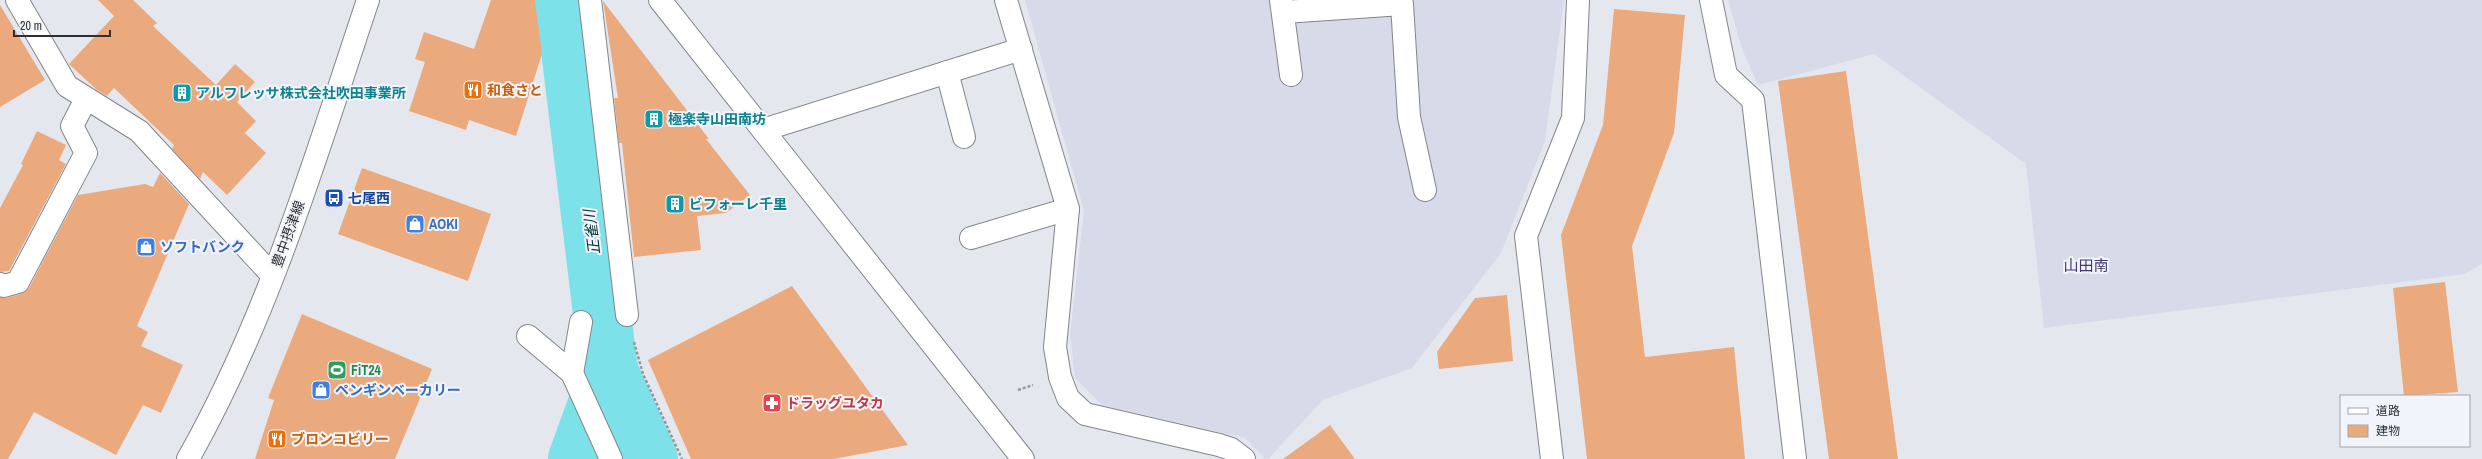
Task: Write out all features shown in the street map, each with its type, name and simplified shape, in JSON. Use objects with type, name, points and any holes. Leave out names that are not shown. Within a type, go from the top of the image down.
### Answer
[{"type":"street","points":[[0,4],[6,0]]},
{"type":"street","points":[[17,0],[67,86],[139,131],[272,275]]},
{"type":"street","name":"豊中摂津線","points":[[188,459],[215,410],[272,275],[304,190],[368,0]]},
{"type":"street","points":[[590,0],[627,315]]},
{"type":"street","points":[[660,0],[1023,459]]},
{"type":"street","points":[[1006,0],[1068,209],[1055,347],[1060,377],[1068,398],[1085,414],[1219,445],[1231,449],[1244,459]]},
{"type":"street","points":[[1552,459],[1526,236],[1573,118],[1578,0]]},
{"type":"street","points":[[1711,0],[1726,75],[1753,100],[1795,459]]},
{"type":"street","points":[[1291,75],[1283,6],[1402,4],[1409,117],[1424,190]]},
{"type":"street","points":[[763,130],[1020,49]]},
{"type":"street","points":[[947,72],[964,137]]},
{"type":"street","points":[[0,284],[4,286],[18,282],[86,153],[72,126],[86,99]]},
{"type":"street","points":[[972,238],[1068,209]]},
{"type":"street","points":[[572,373],[581,322]]},
{"type":"street","points":[[528,336],[572,373],[609,453]]},
{"type":"path","points":[[627,315],[643,374],[682,459]]},
{"type":"shaded area","points":[[1025,0],[1564,0],[1545,141],[1501,253],[1412,368],[1323,400],[1268,459],[1265,459],[1245,438],[1102,405],[1075,378],[1070,334],[1084,211]]},
{"type":"shaded area","points":[[1728,0],[2482,0],[2482,264],[2465,274],[2044,328],[2026,164],[1874,54],[1758,85],[1742,49]]},
{"type":"building","name":"アルフレッサ株式会社吹田事業所","points":[[98,0],[133,0],[157,23],[153,26],[216,85],[235,64],[255,82],[237,102],[256,121],[245,133],[266,153],[227,195],[203,172],[200,179],[172,149],[174,145],[114,88],[107,96],[97,90],[69,64],[114,16]]},
{"type":"building","name":"和食さと","points":[[491,0],[535,0],[542,54],[516,136],[469,120],[466,130],[409,111],[425,62],[415,59],[424,32],[474,49]]},
{"type":"building","points":[[603,1],[709,139],[706,139],[750,195],[726,213],[697,216],[701,250],[634,257],[622,143],[619,143],[614,98],[618,98]]},
{"type":"building","points":[[0,5],[45,80],[0,107]]},
{"type":"building","points":[[1614,9],[1685,15],[1674,133],[1632,246],[1645,357],[1734,347],[1745,459],[1587,459],[1561,235],[1603,125]]},
{"type":"building","points":[[1846,71],[1898,459],[1829,459],[1778,81]]},
{"type":"building","points":[[37,131],[66,145],[59,160],[66,164],[9,271],[0,272],[0,208],[23,165],[21,164]]},
{"type":"building","name":"AOKI","points":[[362,168],[491,214],[468,281],[338,234]]},
{"type":"building","points":[[160,173],[189,204],[137,326],[148,332],[141,346],[183,365],[161,413],[143,405],[116,455],[34,412],[8,459],[0,459],[0,297],[7,298],[21,294],[29,288],[78,195],[145,184],[153,187]]},
{"type":"building","points":[[2445,282],[2458,392],[2404,395],[2393,288]]},
{"type":"building","name":"ドラッグユタカ","points":[[792,286],[908,445],[834,459],[691,459],[648,360]]},
{"type":"building","points":[[1507,295],[1513,361],[1439,369],[1437,352],[1475,298]]},
{"type":"building","points":[[302,314],[432,369],[395,459],[255,459],[274,400],[268,398]]},
{"type":"building","points":[[1330,425],[1355,459],[1283,459]]},
{"type":"waterway","name":"正雀川","points":[[564,0],[609,371],[577,459]]},
{"type":"waterway","points":[[609,371],[649,459]]},
{"type":"place","name":"和食さと","points":[[473,90]]},
{"type":"place","name":"アルフレッサ株式会社吹田事業所","points":[[182,93]]},
{"type":"place","name":"極楽寺山田南坊","points":[[654,119]]},
{"type":"place","name":"七尾西","points":[[334,198]]},
{"type":"place","name":"ビフォーレ千里","points":[[675,204]]},
{"type":"place","name":"AOKI","points":[[415,224]]},
{"type":"place","name":"ソフトバンク","points":[[146,247]]},
{"type":"place","name":"FiT24","points":[[337,370]]},
{"type":"place","name":"ペンギンベーカリー","points":[[321,390]]},
{"type":"place","name":"ドラッグユタカ","points":[[772,403]]},
{"type":"place","name":"ブロンコビリー","points":[[277,439]]},
{"type":"district","name":"山田南","points":[[2086,266]]}]
